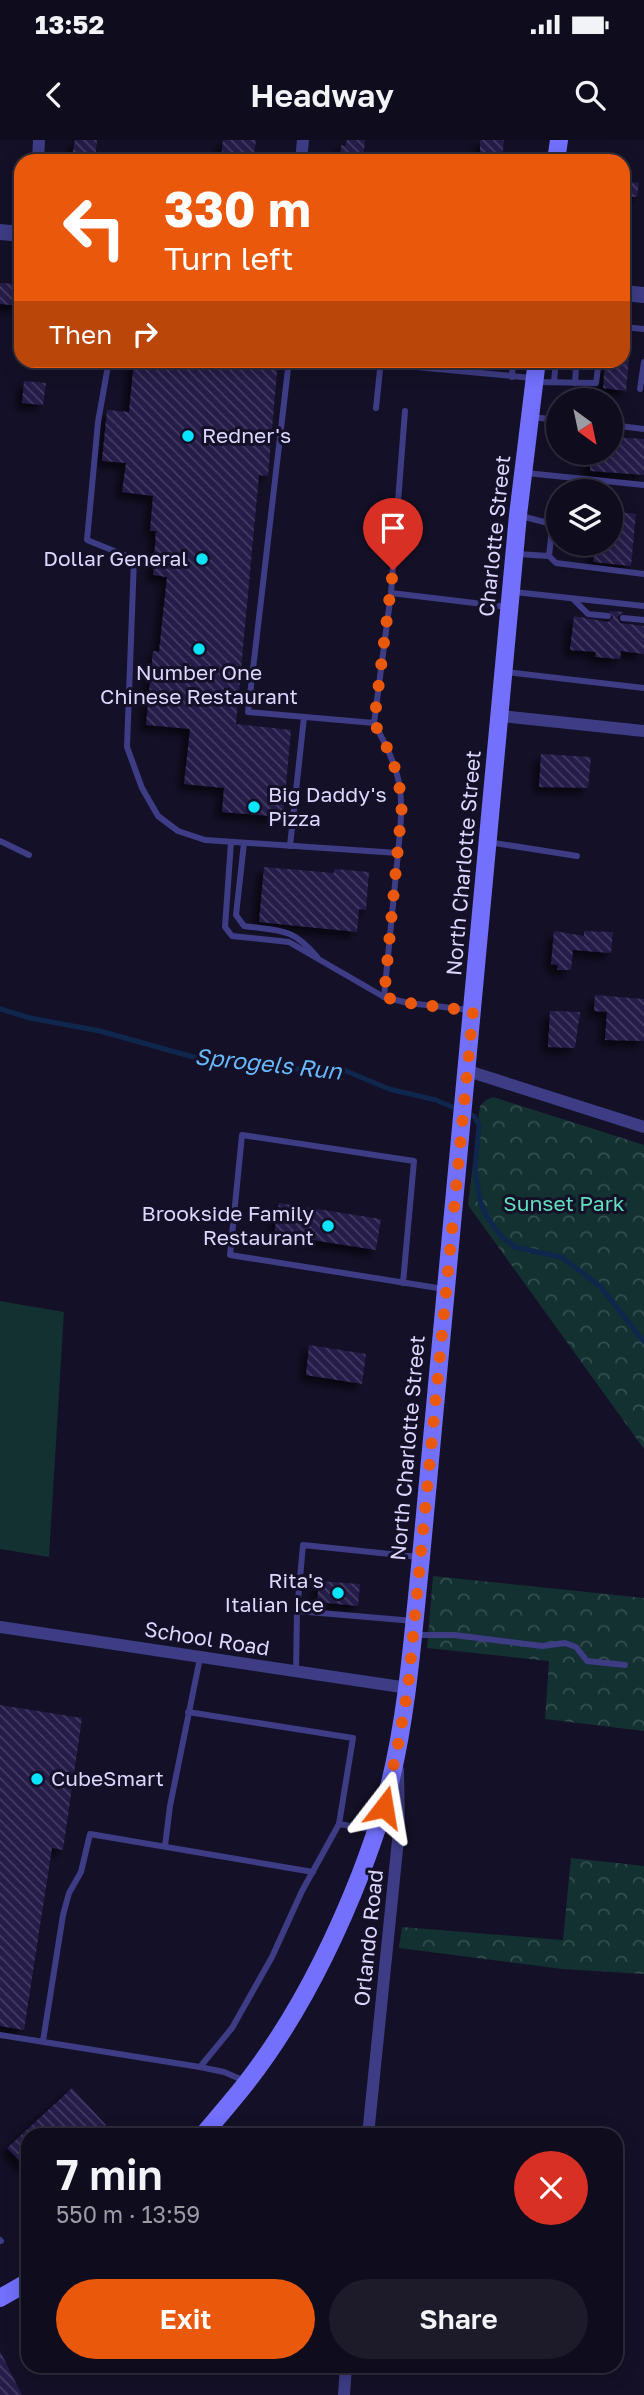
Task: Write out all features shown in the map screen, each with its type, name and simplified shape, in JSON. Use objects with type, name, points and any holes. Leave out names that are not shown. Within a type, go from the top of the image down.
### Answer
[{"type":"main road","name":"Charlotte Street","points":[[500,716],[518,515],[536,373]]},
{"type":"main road","name":"North Charlotte Street","points":[[209,2128],[247,2082],[281,2034],[332,1943],[376,1830],[390,1784],[408,1688],[500,716]]},
{"type":"main road","points":[[0,2298],[21,2286]]},
{"type":"street","points":[[500,716],[644,731]]},
{"type":"street","points":[[468,1070],[644,1127]]},
{"type":"street","name":"School Road","points":[[0,1627],[408,1688]]},
{"type":"street","name":"Orlando Road","points":[[369,2128],[399,1830],[398,1745]]},
{"type":"street","points":[[344,2395],[346,2373]]},
{"type":"lane","points":[[640,389],[644,362]]},
{"type":"lane","points":[[108,368],[98,422],[87,541],[134,559],[127,747],[142,788],[158,816],[177,831],[205,840],[398,853]]},
{"type":"lane","points":[[288,368],[248,712],[374,723]]},
{"type":"lane","points":[[376,408],[380,368]]},
{"type":"lane","points":[[416,368],[512,377],[536,373],[554,382],[575,383],[596,383],[598,368]]},
{"type":"lane","points":[[512,377],[513,368]]},
{"type":"lane","points":[[554,382],[555,368]]},
{"type":"lane","points":[[575,383],[576,368]]},
{"type":"lane","points":[[384,997],[402,805],[399,775],[387,745],[374,723],[391,593],[405,411]]},
{"type":"lane","points":[[531,417],[546,419]]},
{"type":"lane","points":[[623,426],[644,429]]},
{"type":"lane","points":[[524,473],[644,485]]},
{"type":"lane","points":[[518,515],[546,522]]},
{"type":"lane","points":[[515,554],[546,556]]},
{"type":"lane","points":[[549,556],[556,563],[644,574]]},
{"type":"lane","points":[[391,593],[511,600],[573,598],[644,606]]},
{"type":"lane","points":[[573,598],[589,614],[608,616]]},
{"type":"lane","points":[[623,618],[644,620]]},
{"type":"lane","points":[[504,672],[644,688]]},
{"type":"lane","points":[[290,846],[304,717]]},
{"type":"lane","points":[[0,841],[29,855]]},
{"type":"lane","points":[[231,842],[225,927],[232,936],[289,943],[384,997],[408,1003],[473,1011]]},
{"type":"lane","points":[[488,842],[577,856]]},
{"type":"lane","points":[[243,843],[236,915],[244,926],[288,932],[303,940],[320,960]]},
{"type":"lane","points":[[402,1283],[414,1161],[242,1135],[230,1255],[402,1283],[446,1289]]},
{"type":"lane","points":[[296,1672],[297,1611],[303,1545],[421,1558]]},
{"type":"lane","points":[[297,1611],[541,1646],[565,1643],[576,1647],[587,1661],[625,1665]]},
{"type":"lane","points":[[165,1846],[170,1806],[200,1658]]},
{"type":"lane","points":[[188,1712],[353,1738],[339,1824],[272,1957],[232,2028],[200,2067]]},
{"type":"lane","points":[[339,1824],[376,1830]]},
{"type":"lane","points":[[43,2041],[63,1915],[69,1893],[80,1872],[90,1834],[313,1872]]},
{"type":"lane","points":[[0,2035],[200,2067],[224,2072],[247,2082]]},
{"type":"green space","name":"Sunset Park","points":[[493,1097],[644,1145],[644,1449],[468,1205],[480,1106]]},
{"type":"green space","points":[[0,1301],[64,1312],[49,1557],[0,1549]]},
{"type":"green space","points":[[433,1576],[644,1598],[644,1731],[545,1719],[549,1661],[427,1648]]},
{"type":"green space","points":[[571,1858],[644,1866],[644,1974],[562,1969],[399,1948],[402,1927],[563,1940]]},
{"type":"building","points":[[75,140],[97,140],[96,154],[72,154]]},
{"type":"building","points":[[223,140],[256,140],[254,154],[222,154]]},
{"type":"building","points":[[347,140],[365,140],[364,154],[340,154],[341,145],[345,146]]},
{"type":"building","points":[[480,140],[504,140],[503,154],[480,154]]},
{"type":"building","points":[[630,182],[639,183],[637,197],[630,197]]},
{"type":"building","points":[[0,283],[14,284],[14,305],[0,304]]},
{"type":"building","points":[[133,368],[277,368],[268,476],[259,475],[236,724],[291,730],[283,817],[222,812],[224,788],[184,784],[190,729],[146,725],[153,651],[159,652],[167,577],[153,575],[156,531],[150,531],[153,496],[122,492],[126,463],[102,461],[107,410],[129,412]]},
{"type":"building","points":[[604,368],[628,368],[626,391],[623,388],[603,388]]},
{"type":"building","points":[[24,381],[46,383],[43,405],[22,403]]},
{"type":"building","points":[[623,438],[644,439],[644,475],[590,471],[590,466],[623,466]]},
{"type":"building","points":[[623,512],[636,514],[631,566],[593,562],[594,556],[623,556]]},
{"type":"building","points":[[609,611],[624,612],[617,617],[620,623],[644,626],[644,654],[621,651],[620,659],[595,657],[596,652],[570,650],[574,616],[608,622],[613,617]]},
{"type":"building","points":[[541,754],[591,757],[588,788],[539,787]]},
{"type":"building","points":[[264,867],[334,873],[334,869],[369,872],[366,910],[359,909],[357,932],[259,922]]},
{"type":"building","points":[[554,931],[584,936],[584,931],[613,932],[611,953],[573,950],[571,970],[557,970],[558,965],[551,964]]},
{"type":"building","points":[[595,995],[644,999],[644,1041],[605,1040],[607,1012],[594,1011]]},
{"type":"building","points":[[550,1011],[580,1012],[575,1048],[548,1047]]},
{"type":"building","name":"Brookside Family Restaurant","points":[[279,1203],[381,1219],[376,1250],[274,1234]]},
{"type":"building","points":[[309,1345],[366,1354],[362,1384],[306,1375]]},
{"type":"building","name":"Rita's Italian Ice","points":[[319,1581],[360,1584],[358,1606],[317,1602]]},
{"type":"building","points":[[0,1705],[82,1718],[63,1850],[52,1848],[24,2030],[0,2026]]},
{"type":"building","points":[[72,2088],[106,2125],[103,2128],[29,2128]]},
{"type":"building","points":[[21,2135],[21,2163],[7,2148]]},
{"type":"building","points":[[0,2351],[22,2395],[0,2395]]},
{"type":"waterway","name":"Sprogels Run","points":[[0,1009],[30,1018],[100,1031],[204,1060],[290,1069],[339,1068],[389,1089],[436,1100],[474,1116],[479,1125],[475,1169],[480,1201],[487,1217],[501,1236],[515,1247],[561,1257],[600,1286],[644,1342]]},
{"type":"place","name":"Redner's","points":[[188,436]]},
{"type":"place","name":"Dollar General","points":[[202,559]]},
{"type":"place","name":"Number One Chinese Restaurant","points":[[199,649]]},
{"type":"place","name":"Big Daddy's Pizza","points":[[254,807]]},
{"type":"place","name":"Brookside Family Restaurant","points":[[328,1226]]},
{"type":"place","name":"Rita's Italian Ice","points":[[338,1593]]},
{"type":"place","name":"CubeSmart","points":[[37,1779]]},
{"type":"route","points":[[384,1807],[408,1688],[473,1011],[408,1003],[384,997],[402,805],[399,775],[387,745],[374,723],[393,570]]}]
